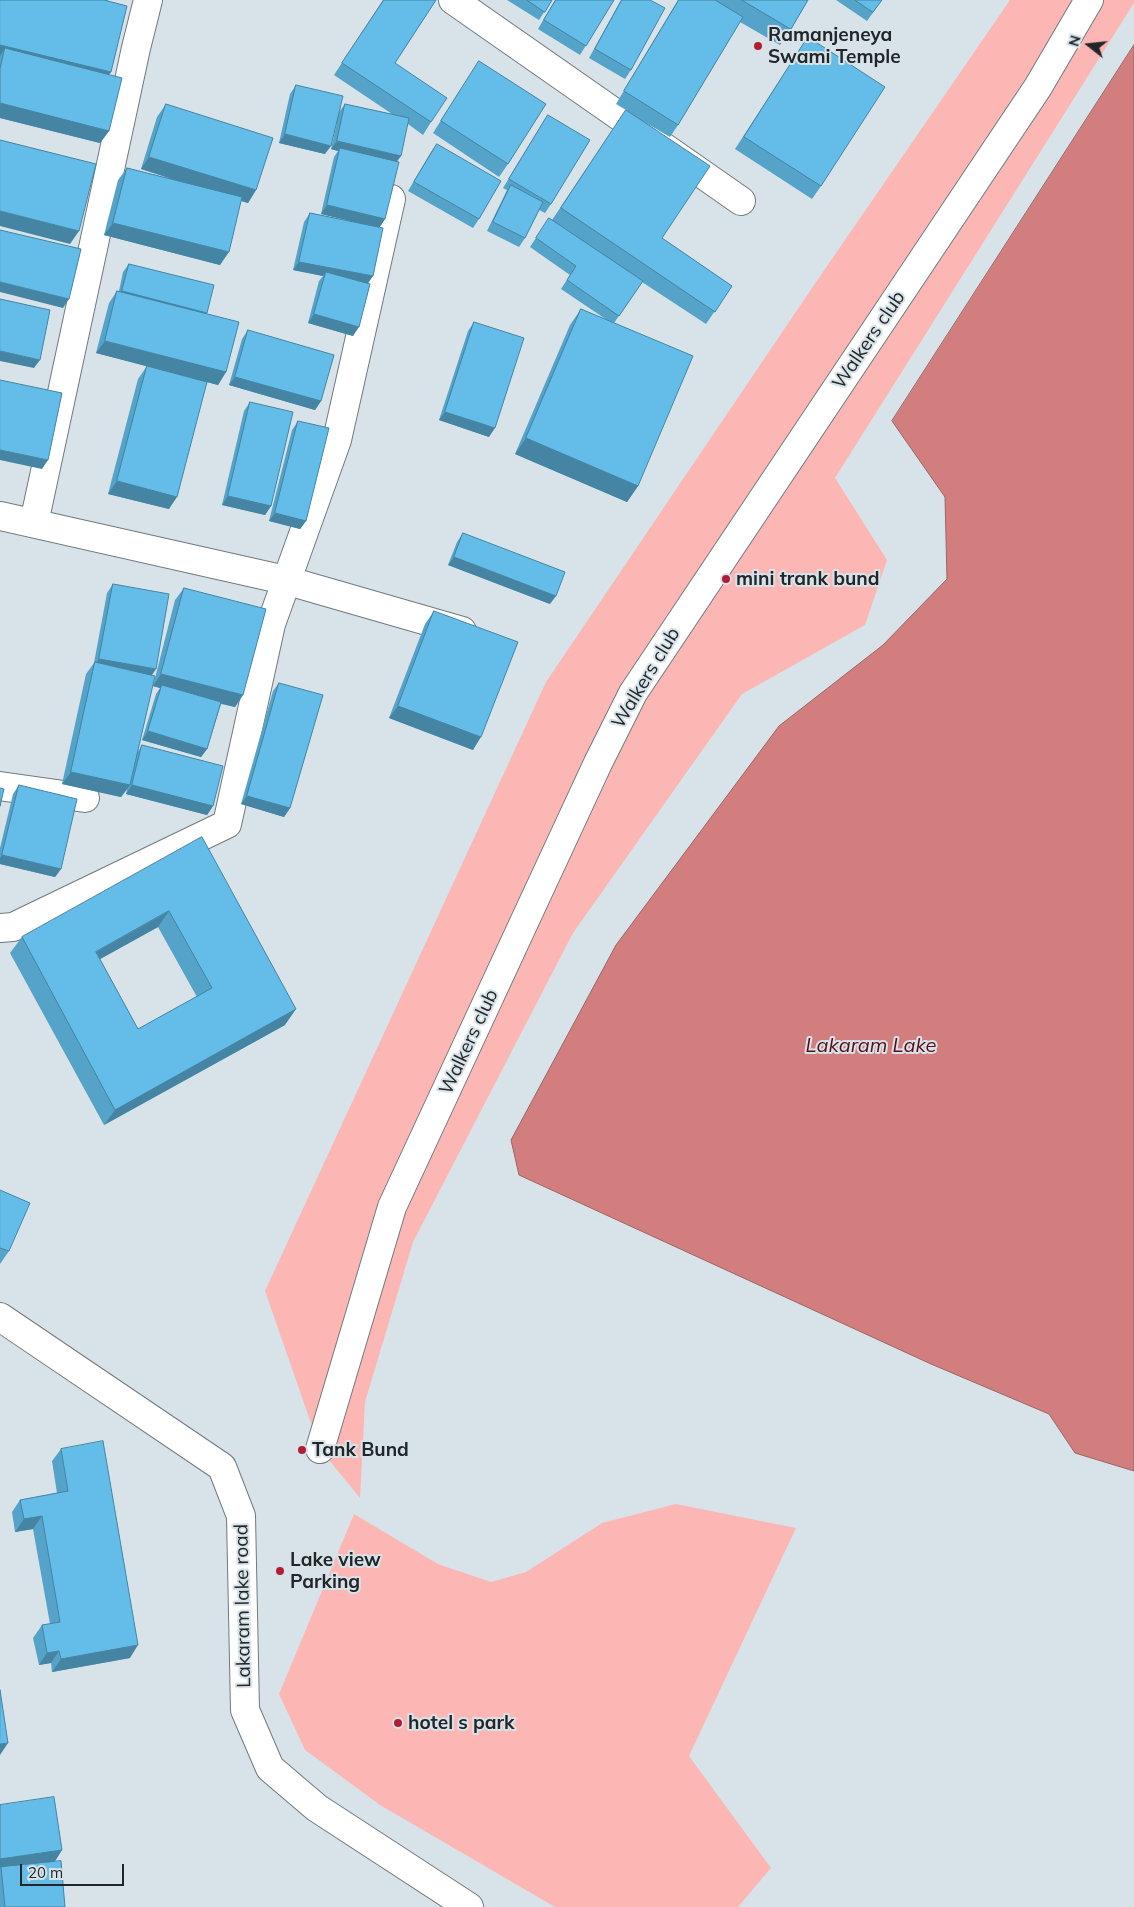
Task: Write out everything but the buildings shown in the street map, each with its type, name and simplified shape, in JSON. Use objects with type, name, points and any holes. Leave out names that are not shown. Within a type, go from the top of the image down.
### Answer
[{"type":"street","points":[[34,523],[136,48],[148,0]]},
{"type":"street","points":[[454,0],[742,201]]},
{"type":"street","name":"Walkers club","points":[[320,1450],[392,1208],[594,772],[633,693],[1038,87],[1089,0]]},
{"type":"street","points":[[0,928],[13,927],[227,824],[271,624],[285,580],[337,440],[391,199]]},
{"type":"street","points":[[0,516],[285,580],[487,638]]},
{"type":"street","points":[[0,786],[85,798]]},
{"type":"street","name":"Lakaram lake road","points":[[0,1317],[222,1467],[241,1516],[245,1710],[270,1768],[318,1808],[469,1907]]},
{"type":"shaded area","points":[[1010,0],[1134,0],[1134,3],[835,478],[887,560],[865,625],[742,694],[573,933],[413,1242],[365,1402],[360,1498],[320,1449],[265,1291],[546,682],[814,285]]},
{"type":"shaded area","points":[[676,1504],[796,1528],[689,1756],[771,1868],[738,1907],[555,1907],[380,1805],[305,1750],[279,1694],[354,1514],[438,1564],[491,1582],[526,1572],[602,1523]]},
{"type":"water","name":"Lakaram Lake","points":[[1134,45],[1134,1471],[1075,1453],[1049,1414],[931,1364],[519,1175],[511,1140],[616,945],[779,726],[883,645],[947,579],[945,497],[892,421]]},
{"type":"place","name":"Ramanjeneya Swami Temple","points":[[758,46]]},
{"type":"place","name":"mini trank bund","points":[[726,579]]},
{"type":"place","name":"Tank Bund","points":[[302,1450]]},
{"type":"place","name":"Lake view Parking","points":[[280,1571]]},
{"type":"place","name":"hotel s park","points":[[398,1723]]}]
